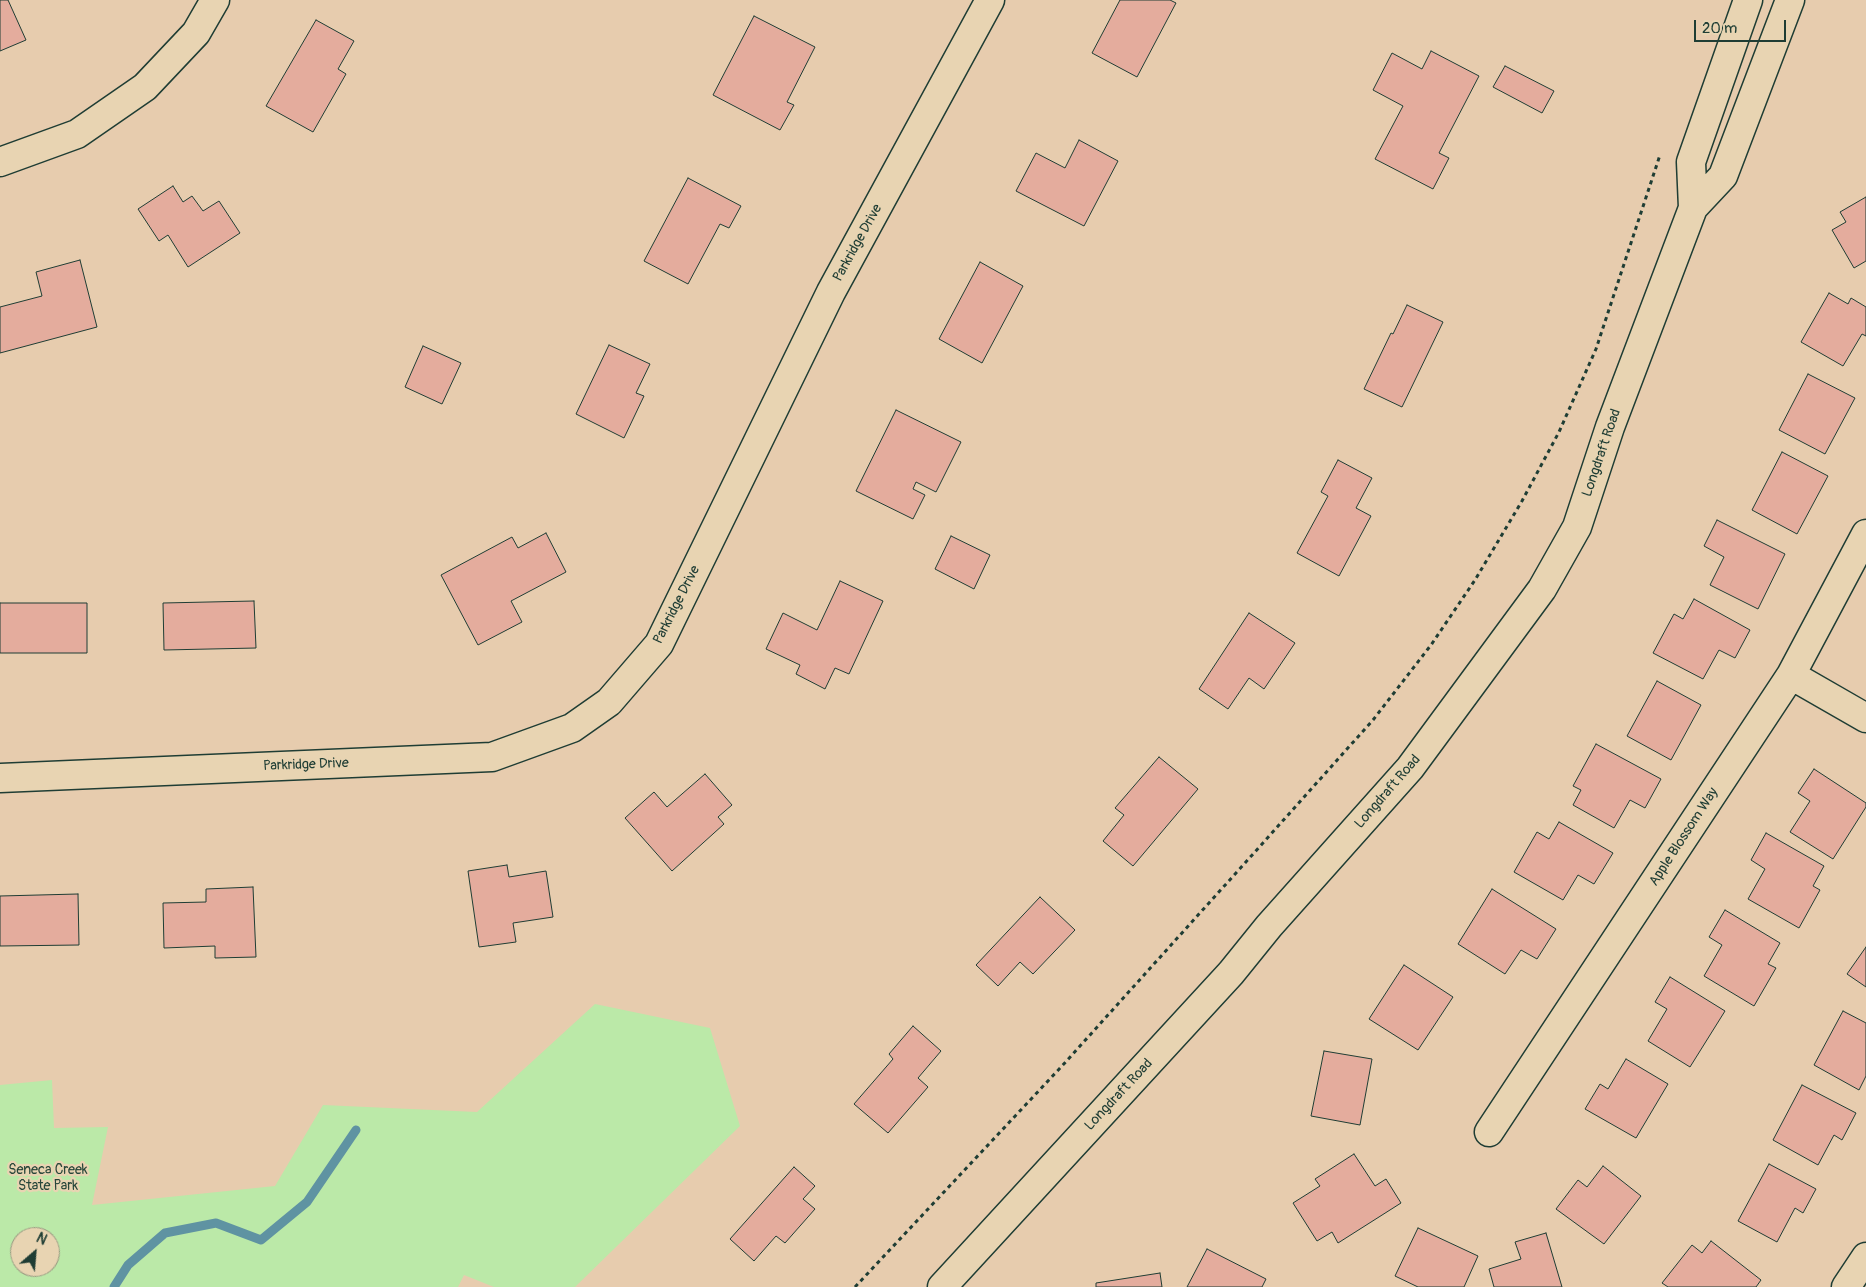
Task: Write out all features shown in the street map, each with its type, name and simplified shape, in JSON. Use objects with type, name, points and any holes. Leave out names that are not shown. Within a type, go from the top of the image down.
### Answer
[{"type":"street","points":[[0,162],[76,134],[145,88],[196,33],[215,0]]},
{"type":"street","name":"Parkridge Drive","points":[[0,778],[492,757],[572,728],[609,702],[659,644],[831,292],[990,0]]},
{"type":"street","name":"Longdraft Road","points":[[942,1287],[1224,980],[1269,926],[1410,768],[1542,589],[1577,527],[1614,418],[1692,208],[1691,162],[1748,0]]},
{"type":"street","name":"Longdraft Road","points":[[1692,208],[1723,176],[1790,0]]},
{"type":"street","name":"Apple Blossom Way","points":[[1489,1132],[1791,675],[1866,534]]},
{"type":"street","points":[[1791,675],[1866,718]]},
{"type":"street","points":[[1846,1287],[1866,1257]]},
{"type":"path","points":[[855,1287],[1062,1066],[1373,720],[1431,645],[1475,580],[1522,501],[1559,432],[1596,349],[1663,146]]},
{"type":"green space","name":"Seneca Creek State Park","points":[[595,1004],[710,1028],[740,1126],[575,1287],[494,1287],[464,1275],[458,1287],[0,1287],[0,1085],[52,1080],[54,1128],[108,1127],[92,1205],[275,1186],[323,1105],[477,1112]]},
{"type":"building","points":[[0,0],[8,0],[26,40],[0,51]]},
{"type":"building","points":[[1120,0],[1170,0],[1176,3],[1137,77],[1092,53]]},
{"type":"building","points":[[754,16],[815,47],[787,102],[794,105],[780,130],[713,95]]},
{"type":"building","points":[[316,20],[354,41],[338,69],[346,74],[313,132],[266,106]]},
{"type":"building","points":[[1431,51],[1479,76],[1439,153],[1449,158],[1433,189],[1375,159],[1403,106],[1373,90],[1392,53],[1422,69]]},
{"type":"building","points":[[1505,66],[1554,91],[1542,113],[1493,87]]},
{"type":"building","points":[[1079,140],[1118,161],[1084,226],[1016,191],[1036,153],[1065,168]]},
{"type":"building","points":[[688,178],[741,206],[729,228],[720,224],[688,284],[644,261]]},
{"type":"building","points":[[173,186],[183,202],[192,196],[203,211],[219,201],[240,233],[188,267],[168,235],[159,241],[138,209]]},
{"type":"building","points":[[1866,197],[1866,261],[1854,268],[1832,230],[1846,222],[1840,212]]},
{"type":"building","points":[[80,260],[97,327],[0,353],[0,307],[42,296],[36,272]]},
{"type":"building","points":[[980,262],[1023,286],[982,363],[939,339]]},
{"type":"building","points":[[1829,293],[1848,304],[1851,298],[1866,307],[1866,336],[1862,334],[1843,366],[1801,342]]},
{"type":"building","points":[[1407,305],[1443,322],[1402,407],[1364,389]]},
{"type":"building","points":[[609,345],[650,364],[636,393],[644,396],[624,438],[576,414]]},
{"type":"building","points":[[423,346],[461,363],[442,404],[405,387]]},
{"type":"building","points":[[1808,374],[1855,398],[1825,454],[1779,430]]},
{"type":"building","points":[[896,410],[961,442],[936,492],[916,482],[913,489],[925,495],[913,519],[856,491]]},
{"type":"building","points":[[1782,452],[1828,476],[1797,534],[1752,510]]},
{"type":"building","points":[[1338,460],[1372,478],[1356,508],[1371,516],[1339,576],[1297,553],[1328,496],[1321,492]]},
{"type":"building","points":[[1717,520],[1785,554],[1758,609],[1710,585],[1724,557],[1704,546]]},
{"type":"building","points":[[546,533],[566,572],[511,601],[522,622],[478,645],[441,575],[512,537],[518,548]]},
{"type":"building","points":[[951,536],[990,555],[974,589],[935,569]]},
{"type":"building","points":[[840,581],[883,601],[849,674],[835,668],[825,689],[796,674],[800,665],[766,649],[783,613],[817,630]]},
{"type":"building","points":[[1694,599],[1750,630],[1735,658],[1719,650],[1703,679],[1653,653],[1674,614],[1683,619]]},
{"type":"building","points":[[254,601],[256,648],[164,650],[163,603]]},
{"type":"building","points":[[0,603],[87,603],[87,653],[0,653]]},
{"type":"building","points":[[1249,613],[1295,643],[1264,689],[1249,678],[1228,709],[1199,689]]},
{"type":"building","points":[[1657,681],[1701,705],[1671,760],[1627,736]]},
{"type":"building","points":[[1596,744],[1661,779],[1645,808],[1630,800],[1614,828],[1573,805],[1581,790],[1573,786]]},
{"type":"building","points":[[1159,757],[1198,789],[1133,866],[1103,841],[1124,815],[1115,808]]},
{"type":"building","points":[[1814,769],[1866,803],[1866,807],[1833,859],[1790,832],[1810,801],[1798,793]]},
{"type":"building","points":[[705,774],[732,805],[718,817],[724,824],[672,871],[625,818],[654,792],[667,807]]},
{"type":"building","points":[[1559,822],[1613,853],[1594,884],[1578,875],[1563,900],[1514,872],[1537,832],[1549,839]]},
{"type":"building","points":[[1766,833],[1824,866],[1813,886],[1820,890],[1799,928],[1748,899],[1765,869],[1751,860]]},
{"type":"building","points":[[507,865],[509,877],[546,871],[553,917],[513,923],[516,942],[479,947],[468,871]]},
{"type":"building","points":[[253,887],[256,957],[215,958],[215,946],[164,948],[163,903],[206,902],[206,889]]},
{"type":"building","points":[[1492,889],[1556,929],[1537,959],[1521,950],[1505,974],[1458,944]]},
{"type":"building","points":[[78,894],[79,945],[0,946],[0,896]]},
{"type":"building","points":[[1040,897],[1075,930],[1033,974],[1020,962],[998,986],[976,965]]},
{"type":"building","points":[[1725,910],[1780,943],[1768,964],[1776,968],[1754,1006],[1704,976],[1722,945],[1709,937]]},
{"type":"building","points":[[1866,947],[1866,987],[1847,974]]},
{"type":"building","points":[[1404,965],[1453,997],[1418,1050],[1369,1019]]},
{"type":"building","points":[[1670,977],[1725,1011],[1690,1067],[1648,1041],[1667,1009],[1655,1002]]},
{"type":"building","points":[[1843,1011],[1866,1023],[1866,1076],[1859,1090],[1814,1065]]},
{"type":"building","points":[[913,1026],[941,1051],[918,1078],[928,1087],[888,1133],[854,1104],[893,1059],[889,1054]]},
{"type":"building","points":[[1324,1051],[1372,1059],[1360,1125],[1311,1116]]},
{"type":"building","points":[[1626,1059],[1668,1084],[1636,1138],[1585,1109],[1600,1084],[1608,1089]]},
{"type":"building","points":[[1802,1085],[1856,1113],[1842,1140],[1834,1135],[1818,1165],[1773,1140]]},
{"type":"building","points":[[1354,1154],[1375,1186],[1386,1179],[1401,1203],[1338,1243],[1332,1232],[1317,1241],[1293,1203],[1320,1186],[1315,1179]]},
{"type":"building","points":[[1769,1164],[1816,1189],[1803,1213],[1795,1208],[1777,1242],[1738,1221]]},
{"type":"building","points":[[1603,1166],[1641,1196],[1604,1244],[1556,1209],[1578,1180],[1587,1187]]},
{"type":"building","points":[[794,1167],[815,1186],[803,1199],[815,1209],[785,1243],[776,1236],[754,1261],[730,1239]]},
{"type":"building","points":[[1418,1228],[1478,1256],[1464,1287],[1418,1287],[1395,1276]]},
{"type":"building","points":[[1546,1233],[1562,1287],[1494,1287],[1489,1269],[1521,1259],[1515,1242]]},
{"type":"building","points":[[1711,1241],[1761,1280],[1756,1287],[1668,1287],[1662,1283],[1692,1245],[1702,1253]]},
{"type":"building","points":[[1207,1249],[1266,1279],[1262,1287],[1187,1287]]},
{"type":"building","points":[[1160,1273],[1162,1287],[1096,1287],[1096,1283]]},
{"type":"waterway","points":[[114,1287],[128,1265],[165,1233],[216,1223],[261,1240],[307,1202],[356,1130]]}]
